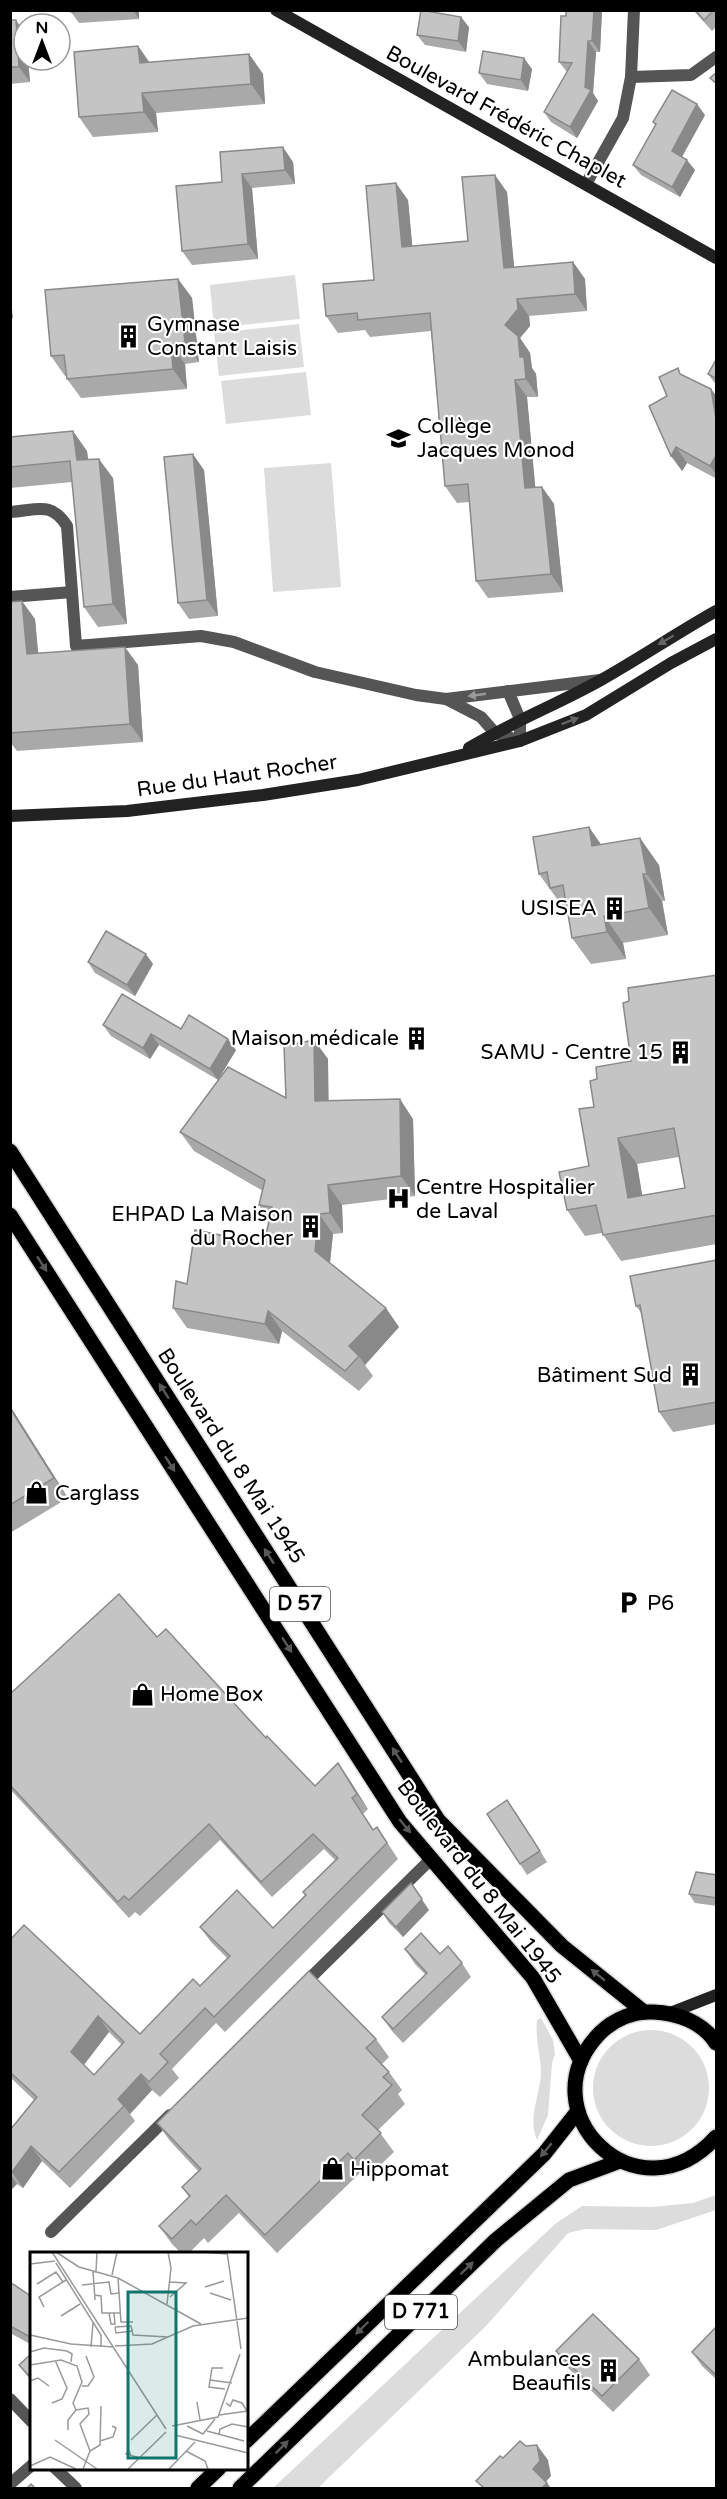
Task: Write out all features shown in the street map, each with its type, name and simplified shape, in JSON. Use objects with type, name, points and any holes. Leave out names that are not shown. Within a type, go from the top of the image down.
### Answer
[{"type":"main road","name":"Boulevard du 8 Mai 1945","points":[[10,1151],[438,1820],[562,1946],[644,2012]]},
{"type":"main road","name":"Boulevard du 8 Mai 1945","points":[[10,1215],[394,1812],[533,1978],[581,2061]]},
{"type":"main road","points":[[717,2043],[694,2022],[670,2013],[644,2012],[624,2017],[606,2028],[591,2043],[581,2061],[575,2085],[578,2111],[587,2132],[601,2149],[620,2161],[642,2168],[664,2168],[710,2151],[717,2137]]},
{"type":"main road","name":"D 771","points":[[248,2439],[528,2170],[544,2154],[578,2111]]},
{"type":"main road","name":"D 771","points":[[240,2488],[496,2240],[569,2180],[620,2161]]},
{"type":"main road","points":[[198,2488],[218,2469]]},
{"type":"street","name":"Boulevard Frédéric Chaplet","points":[[276,10],[717,258]]},
{"type":"street","points":[[586,184],[623,118],[631,77],[634,10]]},
{"type":"street","points":[[631,77],[692,75],[717,57]]},
{"type":"street","points":[[10,512],[52,509],[60,514],[67,526],[76,646],[201,636],[234,642],[315,672],[416,695],[446,699],[601,680]]},
{"type":"street","points":[[10,597],[72,592]]},
{"type":"street","name":"Rue du Haut Rocher","points":[[461,753],[520,719],[552,706],[601,680],[717,611]]},
{"type":"street","name":"Rue du Haut Rocher","points":[[12,816],[127,811],[263,795],[358,780],[461,753],[520,741],[586,715],[671,663],[717,639]]},
{"type":"street","points":[[446,699],[482,717],[495,733],[520,741],[520,719],[508,691]]},
{"type":"street","points":[[292,1995],[432,1858]]},
{"type":"street","points":[[670,2013],[717,1995]]},
{"type":"street","points":[[51,2232],[175,2110]]},
{"type":"street","points":[[10,2398],[30,2420]]},
{"type":"street","points":[[10,2484],[30,2467]]},
{"type":"street","points":[[56,2469],[76,2488]]},
{"type":"shaded area","points":[[295,275],[300,319],[214,328],[210,285]]},
{"type":"shaded area","points":[[299,324],[304,367],[219,376],[214,333]]},
{"type":"shaded area","points":[[306,372],[311,415],[226,424],[221,381]]},
{"type":"shaded area","points":[[331,463],[341,587],[273,592],[264,468]]},
{"type":"shaded area","points":[[541,2018],[553,2040],[555,2054],[552,2063],[548,2115],[537,2140],[533,2123],[541,2071],[537,2020]]},
{"type":"shaded area","points":[[651,2030],[673,2035],[692,2047],[704,2066],[709,2088],[704,2110],[692,2129],[673,2141],[651,2146],[629,2141],[610,2129],[598,2110],[593,2088],[598,2066],[610,2047],[629,2035]]},
{"type":"shaded area","points":[[716,2195],[716,2210],[656,2230],[585,2229],[568,2233],[487,2325],[318,2488],[273,2488],[555,2224],[582,2206],[652,2207],[693,2203]]},
{"type":"building","points":[[71,10],[100,10],[71,12]]},
{"type":"building","points":[[421,10],[461,17],[458,41],[417,35]]},
{"type":"building","points":[[566,10],[594,10],[592,41],[588,41],[585,87],[591,90],[570,127],[544,112],[572,63],[559,62],[561,16],[566,16]]},
{"type":"building","points":[[695,10],[714,10],[704,20]]},
{"type":"building","points":[[10,20],[12,20],[12,67],[10,67]]},
{"type":"building","points":[[138,46],[140,63],[249,54],[251,84],[142,93],[144,112],[79,117],[74,52]]},
{"type":"building","points":[[483,51],[524,58],[521,80],[479,73]]},
{"type":"building","points":[[717,72],[717,84],[710,78]]},
{"type":"building","points":[[672,90],[697,104],[672,151],[687,160],[672,187],[633,165],[656,124],[653,122]]},
{"type":"building","points":[[283,147],[285,170],[242,174],[248,244],[182,251],[176,186],[222,182],[220,152]]},
{"type":"building","points":[[495,175],[504,268],[573,262],[575,294],[517,299],[518,309],[505,325],[518,336],[520,357],[524,357],[526,379],[515,380],[525,488],[542,487],[551,574],[476,581],[468,484],[445,486],[430,313],[358,320],[357,313],[326,316],[323,284],[374,280],[366,186],[396,183],[402,247],[468,241],[462,177]]},
{"type":"building","name":"Gymnase Constant Laisis","points":[[178,279],[185,342],[171,344],[173,369],[67,379],[64,355],[51,356],[45,290]]},
{"type":"building","points":[[717,358],[717,379],[708,374]]},
{"type":"building","points":[[678,368],[680,374],[711,389],[717,424],[717,454],[710,466],[676,447],[671,456],[649,406],[667,396],[659,377]]},
{"type":"building","points":[[73,431],[77,460],[99,459],[113,604],[84,607],[70,461],[10,467],[10,437]]},
{"type":"building","points":[[193,454],[207,600],[178,603],[164,457]]},
{"type":"building","points":[[22,601],[27,654],[125,647],[130,724],[10,733],[10,602]]},
{"type":"building","points":[[589,827],[592,846],[640,838],[647,874],[643,874],[649,908],[604,916],[607,932],[572,938],[563,885],[550,888],[547,872],[539,874],[533,837]]},
{"type":"building","points":[[106,931],[146,954],[127,985],[88,962]]},
{"type":"building","points":[[717,975],[717,1215],[603,1235],[596,1205],[567,1210],[559,1172],[589,1166],[579,1109],[594,1107],[590,1081],[597,1079],[596,1067],[631,1061],[623,1003],[629,1001],[628,988]],"holes":[[[674,1128],[685,1188],[628,1198],[618,1138]]]},
{"type":"building","points":[[122,994],[181,1029],[189,1015],[228,1039],[210,1069],[151,1034],[143,1048],[103,1025]]},
{"type":"building","name":"EHPAD La Maison du Rocher","points":[[314,1040],[315,1101],[400,1099],[401,1176],[328,1185],[330,1213],[319,1214],[315,1251],[386,1308],[349,1346],[359,1356],[345,1371],[268,1311],[265,1324],[173,1308],[176,1281],[187,1284],[195,1230],[264,1244],[272,1207],[259,1205],[265,1180],[180,1132],[228,1067],[286,1098],[284,1046]]},
{"type":"building","name":"Bâtiment Sud","points":[[717,1260],[717,1402],[659,1412],[640,1305],[636,1306],[630,1276]]},
{"type":"building","points":[[10,1408],[54,1478],[10,1505]]},
{"type":"building","points":[[119,1594],[157,1637],[166,1629],[266,1738],[267,1736],[315,1786],[338,1763],[357,1794],[352,1798],[373,1830],[377,1827],[387,1843],[214,2017],[205,2008],[160,2054],[168,2062],[149,2082],[141,2074],[118,2099],[124,2106],[59,2172],[31,2146],[12,2172],[10,2171],[10,2130],[37,2097],[10,2072],[10,1940],[24,1925],[140,2034],[193,1979],[200,1986],[230,1956],[200,1927],[237,1890],[273,1928],[306,1895],[303,1892],[338,1858],[313,1834],[261,1882],[209,1824],[129,1900],[124,1896],[118,1902],[10,1785],[10,1694]],"holes":[[[98,2016],[124,2042],[94,2075],[71,2052]]]},
{"type":"building","points":[[507,1800],[540,1851],[520,1864],[487,1814]]},
{"type":"building","points":[[696,1872],[717,1875],[717,1898],[689,1894]]},
{"type":"building","points":[[411,1883],[422,1899],[396,1927],[382,1912]]},
{"type":"building","points":[[421,1933],[440,1954],[448,1946],[462,1963],[393,2029],[382,2017],[427,1973],[405,1949]]},
{"type":"building","points":[[309,1971],[376,2039],[366,2048],[389,2072],[383,2077],[392,2085],[362,2115],[381,2133],[354,2160],[348,2153],[265,2235],[226,2195],[196,2225],[191,2220],[172,2239],[159,2226],[190,2196],[182,2187],[201,2169],[157,2123]]},
{"type":"building","points":[[10,2282],[30,2296],[30,2337],[10,2326]]},
{"type":"building","name":"Ambulances Beaufils","points":[[593,2314],[639,2359],[602,2396],[556,2351]]},
{"type":"building","points":[[717,2327],[717,2376],[692,2352]]},
{"type":"building","points":[[30,2355],[30,2377],[19,2365]]},
{"type":"building","points":[[520,2441],[526,2446],[537,2445],[540,2461],[533,2469],[547,2483],[542,2488],[484,2488],[476,2481],[500,2456],[503,2458]]},
{"type":"place","name":"Gymnase Constant Laisis","points":[[129,336]]},
{"type":"place","name":"Collège Jacques Monod","points":[[399,438]]},
{"type":"place","name":"USISEA","points":[[615,908]]},
{"type":"place","name":"Maison médicale","points":[[417,1038]]},
{"type":"place","name":"SAMU - Centre 15","points":[[681,1052]]},
{"type":"place","name":"Centre Hospitalier de Laval","points":[[398,1199]]},
{"type":"place","name":"EHPAD La Maison du Rocher","points":[[311,1226]]},
{"type":"place","name":"Bâtiment Sud","points":[[690,1375]]},
{"type":"place","name":"Carglass","points":[[37,1493]]},
{"type":"place","name":"P6","points":[[629,1603]]},
{"type":"place","name":"Home Box","points":[[142,1694]]},
{"type":"place","name":"Hippomat","points":[[332,2169]]},
{"type":"place","name":"Ambulances Beaufils","points":[[609,2371]]}]
